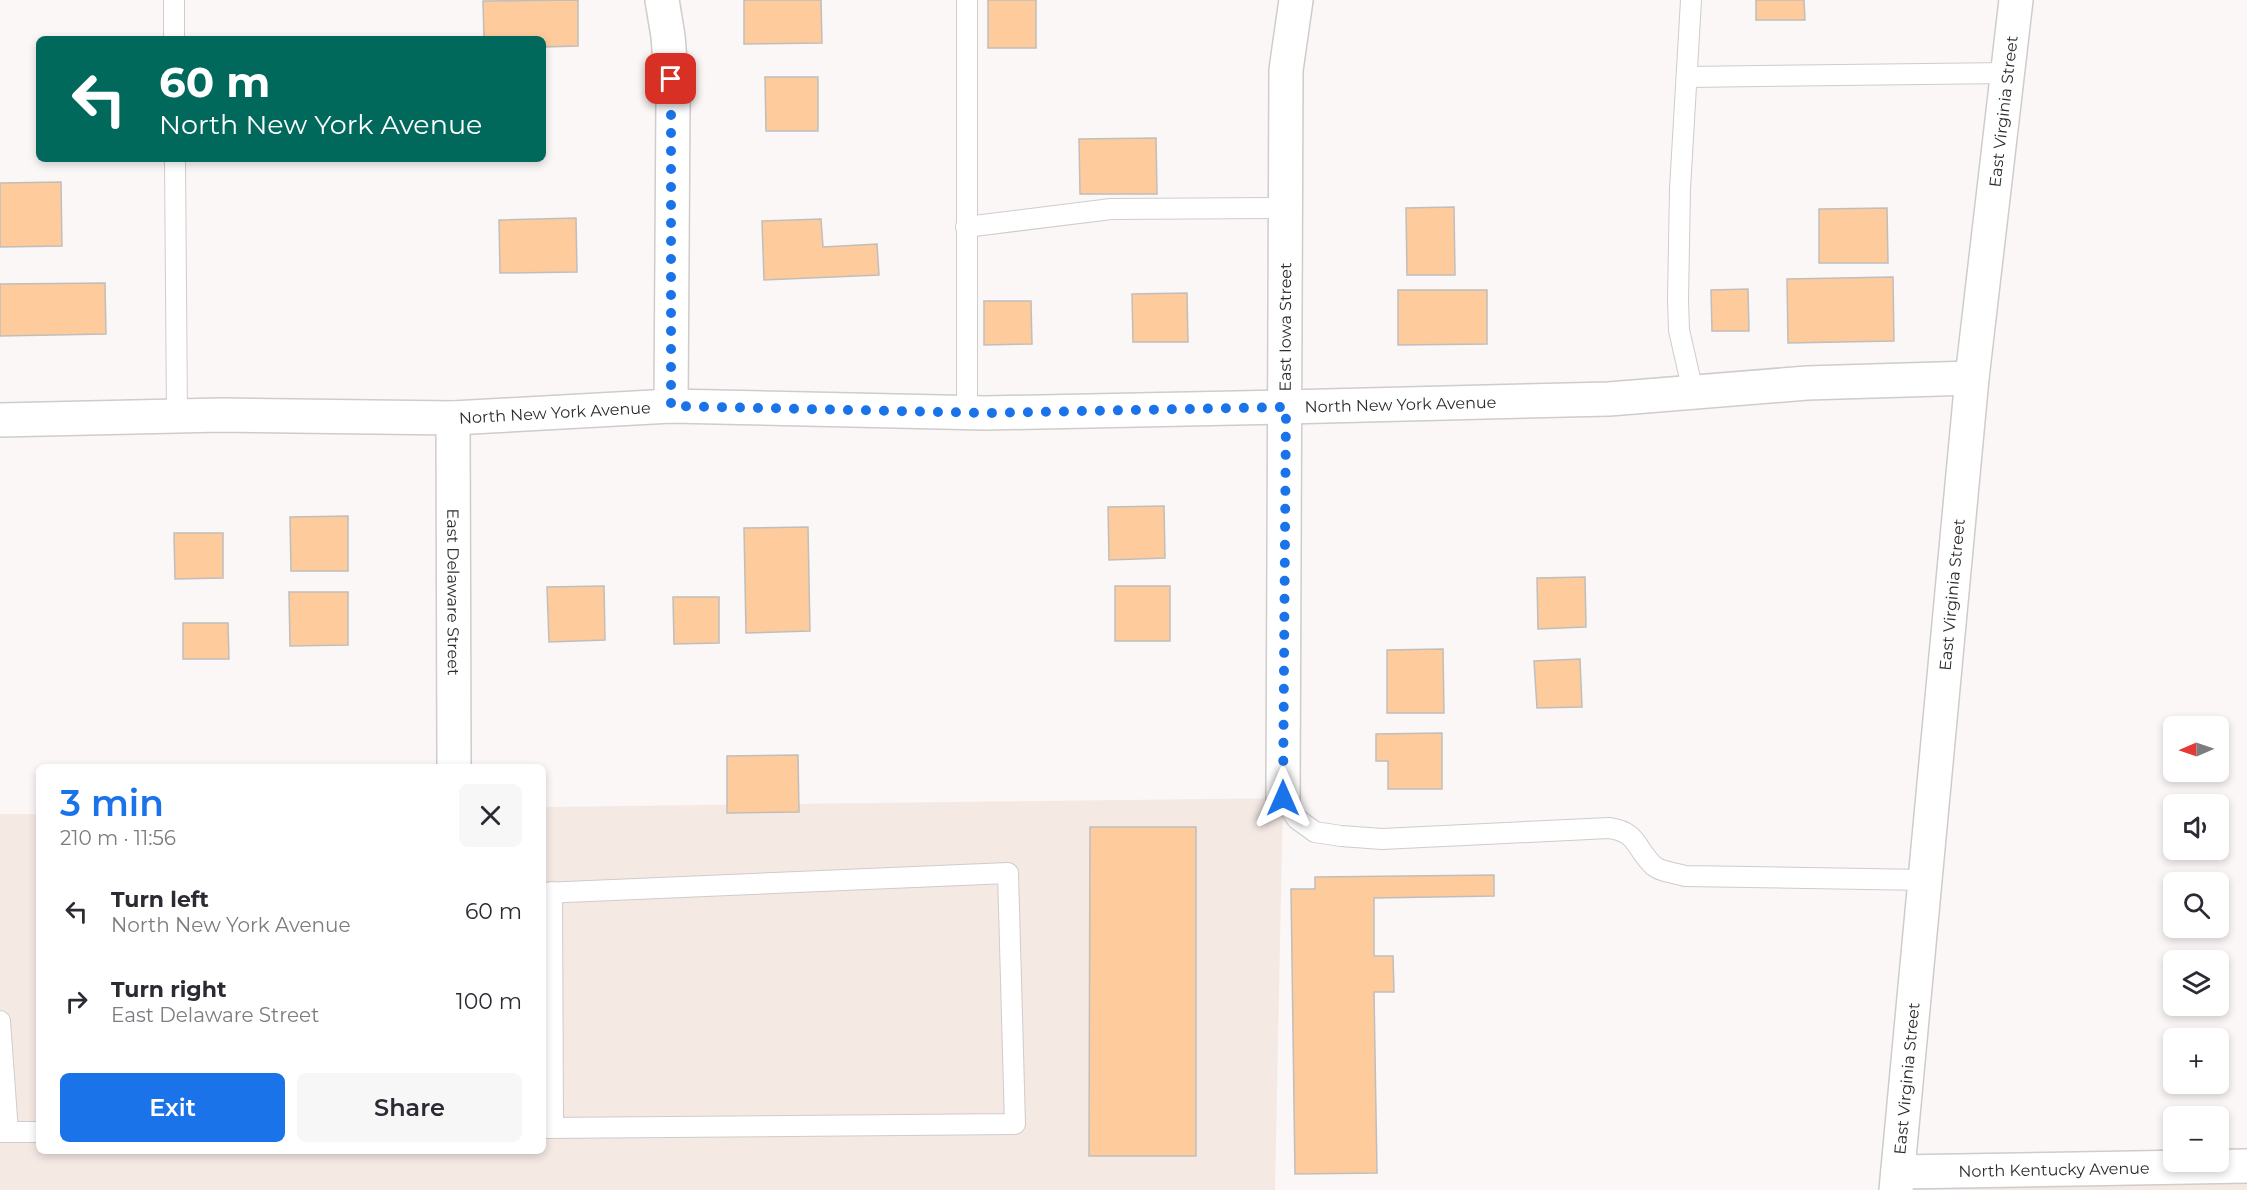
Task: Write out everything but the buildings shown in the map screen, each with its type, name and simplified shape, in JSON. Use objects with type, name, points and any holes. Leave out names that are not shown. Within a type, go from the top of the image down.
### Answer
[{"type":"street","points":[[662,0],[668,36],[673,100],[671,406]]},
{"type":"street","name":"East Iowa Street","points":[[1283,798],[1286,70],[1296,0]]},
{"type":"street","name":"East Virginia Street","points":[[1897,1181],[1972,378],[2016,0]]},
{"type":"street","name":"North New York Avenue","points":[[0,420],[177,416],[453,418],[671,406],[967,412],[1286,407],[1610,399],[1807,383],[1972,378]]},
{"type":"street","name":"East Delaware Street","points":[[453,418],[454,764]]},
{"type":"street","name":"North Kentucky Avenue","points":[[1897,1181],[2247,1166]]},
{"type":"lane","points":[[174,0],[174,36]]},
{"type":"lane","points":[[967,0],[967,412]]},
{"type":"lane","points":[[1691,0],[1680,189],[1678,300],[1679,330],[1693,392]]},
{"type":"lane","points":[[1687,77],[2008,73]]},
{"type":"lane","points":[[175,162],[177,416]]},
{"type":"lane","points":[[966,227],[1111,209],[1286,208]]},
{"type":"lane","points":[[1283,798],[1297,819],[1315,832],[1341,836],[1382,839],[1609,828],[1622,830],[1656,867],[1685,876],[1925,880]]},
{"type":"lane","points":[[1008,873],[1015,1124],[548,1128],[548,892],[1008,873]]},
{"type":"lane","points":[[0,1021],[4,1132],[36,1132]]},
{"type":"shaded area","points":[[1283,798],[1275,1190],[0,1190],[0,814],[36,814],[36,1154],[546,1154],[546,807]]},
{"type":"shaded area","points":[[2229,1166],[2247,1166],[2247,1190],[1896,1190],[1898,1172],[2163,1167],[2163,1172],[2229,1172]]},
{"type":"route","points":[[671,79],[673,100],[671,406],[986,413],[1286,407],[1283,798]]}]
